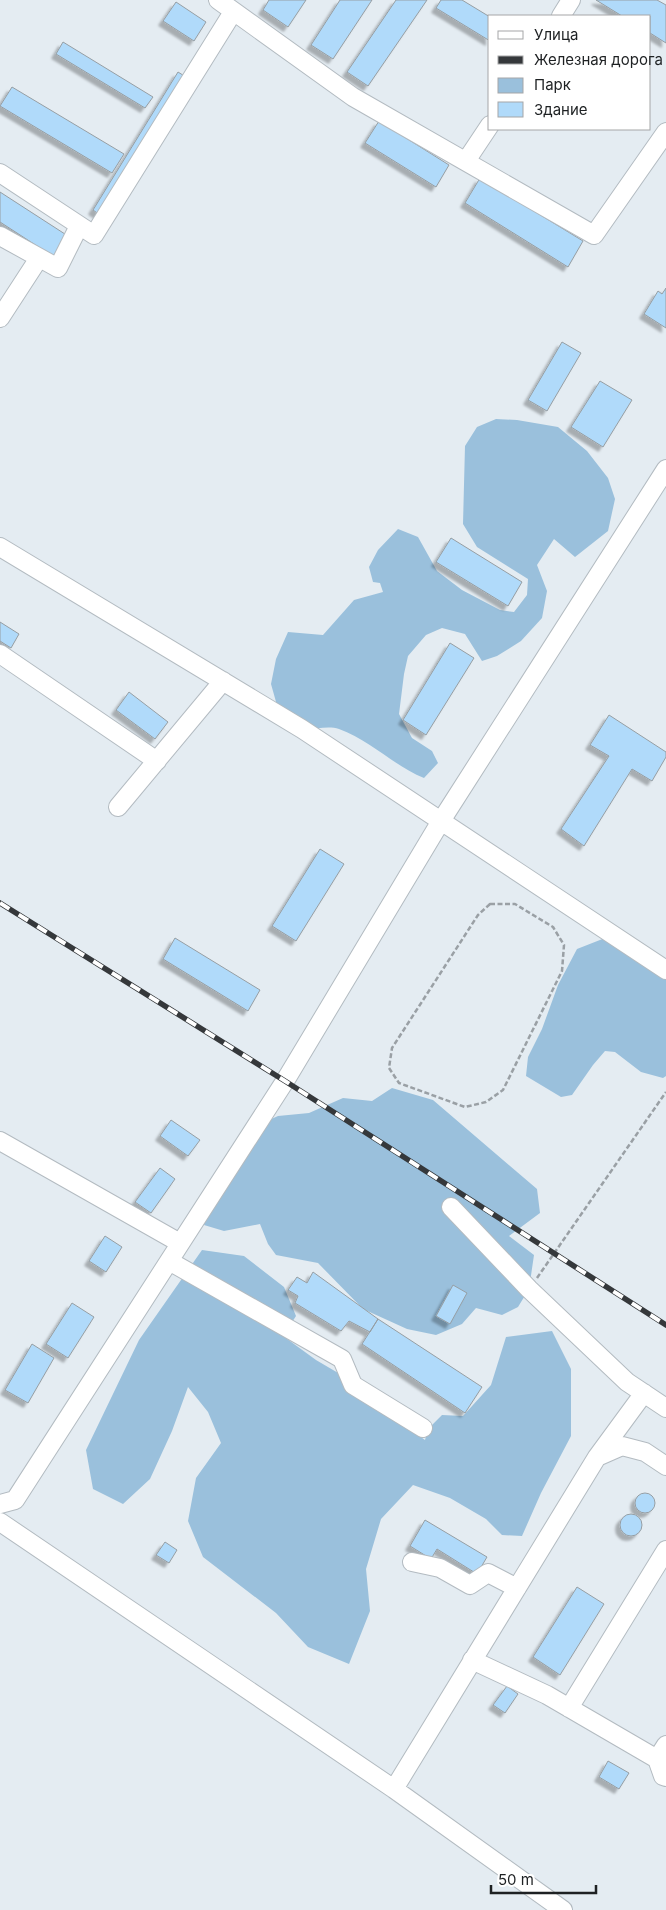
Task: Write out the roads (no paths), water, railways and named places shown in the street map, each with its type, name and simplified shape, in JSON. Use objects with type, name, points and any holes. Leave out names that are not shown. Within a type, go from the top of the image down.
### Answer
[{"type":"street","points":[[218,0],[353,96],[594,235],[666,132]]},
{"type":"street","points":[[562,15],[571,0]]},
{"type":"street","points":[[0,173],[94,235],[233,12]]},
{"type":"street","points":[[466,161],[488,127]]},
{"type":"street","points":[[0,236],[58,268],[80,226]]},
{"type":"street","points":[[0,318],[39,258]]},
{"type":"street","points":[[563,1910],[394,1789],[1,1524],[7,1502],[169,1261],[285,1081],[441,821],[666,469]]},
{"type":"street","points":[[0,548],[302,729],[666,970]]},
{"type":"street","points":[[0,654],[157,761]]},
{"type":"street","points":[[118,807],[223,681]]},
{"type":"street","points":[[0,1141],[180,1243]]},
{"type":"street","points":[[451,1207],[529,1289],[627,1382],[666,1408]]},
{"type":"street","points":[[169,1261],[342,1359],[353,1385],[423,1428]]},
{"type":"street","points":[[394,1789],[597,1457],[644,1393]]},
{"type":"street","points":[[597,1457],[622,1446],[645,1452],[666,1466]]},
{"type":"street","points":[[568,1708],[666,1550]]},
{"type":"street","points":[[412,1562],[440,1568],[470,1585],[488,1573],[516,1588]]},
{"type":"street","points":[[472,1660],[661,1752],[663,1776],[666,1777]]},
{"type":"railway","points":[[0,903],[285,1081],[666,1325]]}]
